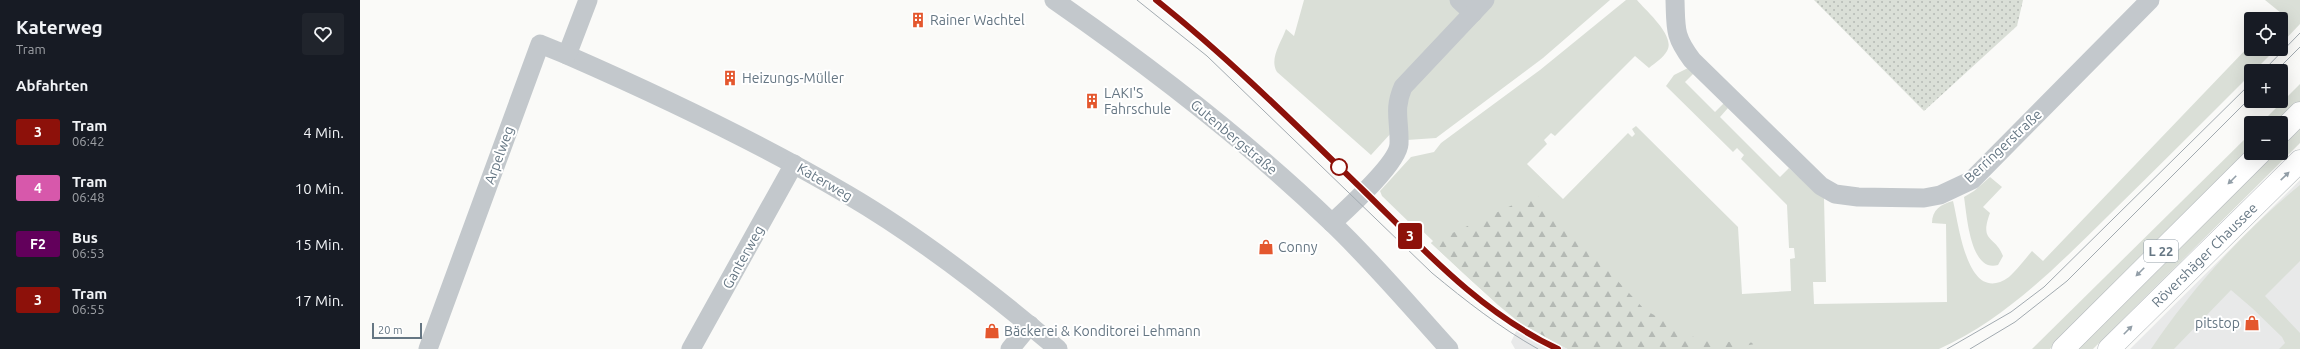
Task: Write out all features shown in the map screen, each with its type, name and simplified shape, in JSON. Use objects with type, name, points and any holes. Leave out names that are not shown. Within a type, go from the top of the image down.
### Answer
[{"type":"main road","points":[[2288,125],[2300,113]]},
{"type":"main road","name":"L 22","points":[[2063,349],[2253,160]]},
{"type":"main road","name":"Rövershäger Chaussee","points":[[2109,349],[2300,162]]},
{"type":"street","points":[[567,55],[588,0]]},
{"type":"street","name":"Gutenbergstraße","points":[[1054,0],[1139,58],[1222,124],[1332,223],[1449,349]]},
{"type":"street","points":[[1332,223],[1370,185],[1396,153],[1399,145],[1396,117],[1397,100],[1403,87],[1479,6],[1459,0]]},
{"type":"street","name":"Berringerstraße","points":[[1675,0],[1676,33],[1682,46],[1692,60],[1821,186],[1835,194],[1858,197],[1910,198],[1940,195],[1972,180],[2150,0]]},
{"type":"street","name":"Arpelweg","points":[[428,349],[540,44],[567,55]]},
{"type":"street","name":"Katerweg","points":[[567,55],[709,120],[794,164],[849,196],[912,236],[1030,325],[1058,349]]},
{"type":"street","name":"Ganterweg","points":[[691,349],[794,164]]},
{"type":"street","points":[[1010,349],[1030,325]]},
{"type":"shaded area","points":[[2300,180],[2300,349],[2130,349]]},
{"type":"shaded area","points":[[1520,323],[1543,337],[1568,349],[1515,349],[1511,342]]},
{"type":"green space","points":[[1304,0],[1610,0],[1543,58],[1436,138],[1407,140],[1392,132],[1371,155],[1277,72],[1274,62],[1275,56],[1286,29],[1294,36]]},
{"type":"green space","points":[[1626,0],[1637,0],[1664,31],[1669,45],[1665,54],[1649,68],[1635,56],[1555,136],[1551,133],[1544,140],[1547,144],[1527,164],[1563,199],[1628,133],[1632,137],[1635,134],[1632,129],[1636,126],[1738,227],[1742,294],[1791,291],[1790,259],[1795,258],[1794,248],[1789,248],[1787,205],[1741,159],[1744,155],[1737,148],[1733,152],[1666,86],[1674,75],[1688,68],[1694,73],[1685,82],[1715,112],[1724,103],[1728,108],[1720,117],[1780,177],[1789,168],[1816,193],[1824,198],[1826,282],[1813,282],[1814,304],[1947,302],[1946,224],[1932,223],[1932,218],[1938,208],[1953,201],[1962,243],[1968,259],[1974,272],[1983,281],[1995,283],[2009,277],[2032,251],[2043,261],[2244,51],[2244,56],[2269,56],[2261,64],[2244,64],[2244,81],[2070,253],[2030,290],[1987,322],[1963,337],[1939,349],[1568,349],[1548,339],[1512,315],[1495,302],[1431,243],[1433,241],[1414,223],[1412,225],[1382,196],[1380,191],[1411,157],[1434,152],[1441,143],[1540,70]]},
{"type":"green space","points":[[1814,0],[2023,0],[2017,26],[1924,111]]},
{"type":"green space","points":[[2265,0],[2300,0],[2300,24],[2288,37],[2288,12],[2280,12]]},
{"type":"green space","points":[[2300,84],[2300,102],[2286,116],[2268,116],[2276,108],[2288,108],[2288,96]]},
{"type":"green space","points":[[2300,126],[2300,143],[2288,155],[2288,137]]},
{"type":"green space","points":[[2244,140],[2244,158],[2050,349],[2032,349]]},
{"type":"green space","points":[[2265,160],[2283,160],[2093,349],[2075,349]]},
{"type":"green space","points":[[1990,177],[2002,187],[1983,207],[1990,213],[1986,229],[1987,234],[2000,249],[2003,256],[1998,265],[1989,265],[1981,260],[1976,252],[1969,229],[1964,197],[1974,191]]},
{"type":"green space","points":[[2300,185],[2300,261],[2265,296],[2300,333],[2300,349],[2279,349],[2285,343],[2282,337],[2231,290],[2174,349],[2151,349],[2201,283],[2239,241]]},
{"type":"green space","points":[[1536,194],[1645,310],[1701,341],[1762,343],[1723,349],[1568,349],[1520,323],[1498,305],[1431,243]]},
{"type":"tram line","points":[[1137,0],[1207,56],[1432,273],[1483,313],[1538,349]]},
{"type":"tram line","points":[[1156,0],[1210,45],[1263,93],[1455,279],[1504,317],[1530,334],[1558,349]]},
{"type":"tram line","name":"3","points":[[1156,0],[1206,40],[1256,86],[1467,291],[1507,321],[1558,349]]},
{"type":"tram line","points":[[2270,64],[2300,33]]},
{"type":"tram line","points":[[2283,64],[2300,47]]},
{"type":"tram line","points":[[1947,349],[2011,312],[2044,287],[2244,90]]},
{"type":"tram line","points":[[1970,349],[2015,322],[2067,281],[2244,104]]},
{"type":"place","name":"Rainer Wachtel","points":[[918,20]]},
{"type":"place","name":"Heizungs-Müller","points":[[730,78]]},
{"type":"place","name":"LAKI'S Fahrschule","points":[[1092,101]]},
{"type":"place","name":"Conny","points":[[1266,247]]},
{"type":"place","name":"pitstop","points":[[2252,323]]},
{"type":"place","name":"Bäckerei & Konditorei Lehmann","points":[[992,331]]}]
